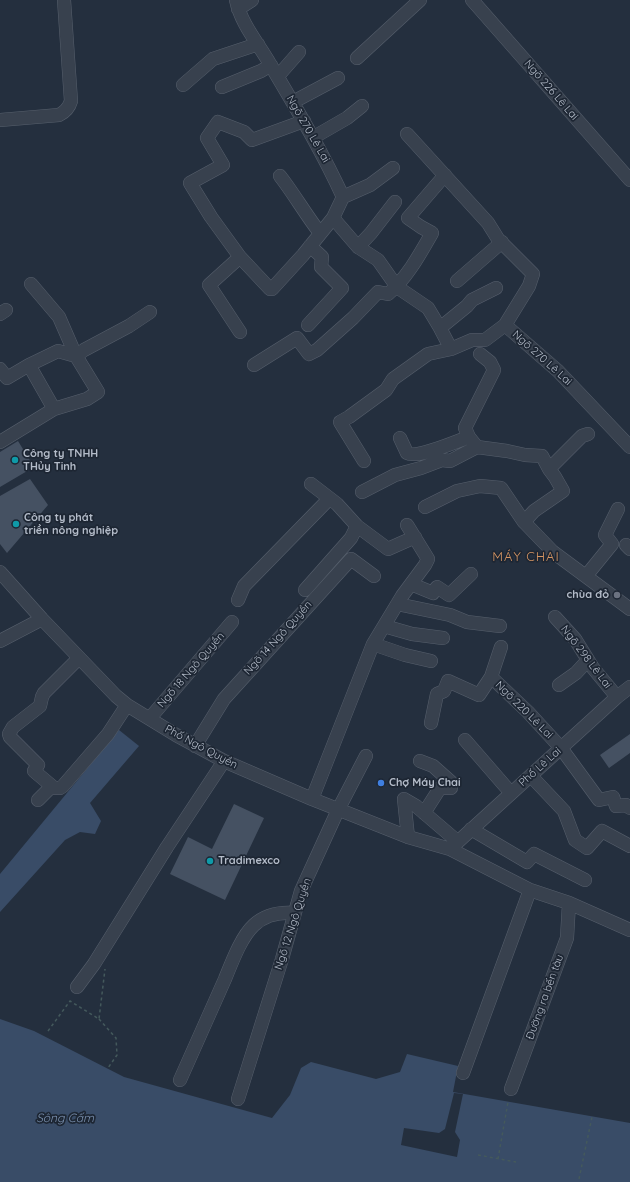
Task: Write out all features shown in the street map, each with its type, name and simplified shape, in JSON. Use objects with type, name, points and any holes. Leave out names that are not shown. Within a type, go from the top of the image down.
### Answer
[{"type":"street","points":[[0,120],[59,115],[69,107],[71,101],[64,0]]},
{"type":"street","points":[[237,4],[252,0]]},
{"type":"street","points":[[357,58],[420,0]]},
{"type":"street","name":"Ngõ 226 Lê Lai","points":[[472,0],[630,180]]},
{"type":"street","name":"Ngõ 270 Lê Lai","points":[[237,4],[246,27],[258,44],[314,137],[344,197]]},
{"type":"street","points":[[183,86],[213,58],[258,44]]},
{"type":"street","points":[[222,88],[261,71],[274,71],[299,52]]},
{"type":"street","points":[[293,102],[338,78]]},
{"type":"street","points":[[314,137],[346,118],[362,106]]},
{"type":"street","points":[[304,121],[252,140],[244,132],[218,122],[206,138],[223,165],[190,183],[210,217],[240,257],[271,289],[333,218],[344,197],[370,185],[393,168]]},
{"type":"street","points":[[407,134],[533,275],[529,286],[505,325]]},
{"type":"street","points":[[254,365],[297,338],[309,354],[317,350],[353,318],[378,292],[388,294],[397,287],[432,233],[420,227],[408,218],[445,175]]},
{"type":"street","points":[[280,176],[294,194],[307,217],[320,233]]},
{"type":"street","points":[[358,247],[395,202]]},
{"type":"street","points":[[333,218],[358,247],[378,260],[397,287],[428,308],[451,349]]},
{"type":"street","points":[[457,281],[502,242]]},
{"type":"street","points":[[308,325],[342,288],[321,267],[322,257],[310,246]]},
{"type":"street","points":[[240,257],[209,285],[240,332]]},
{"type":"street","points":[[2,436],[54,409],[87,399],[98,392],[76,356],[59,317],[31,284]]},
{"type":"street","points":[[440,328],[467,306],[472,300],[496,288]]},
{"type":"street","points":[[76,356],[84,350],[129,326],[150,312]]},
{"type":"street","name":"Ngõ 270 Lê Lai","points":[[364,461],[340,422],[350,417],[386,390],[393,379],[428,354],[451,349],[472,340],[485,340],[505,325],[558,371],[630,447]]},
{"type":"street","points":[[0,369],[7,378],[58,351],[76,356]]},
{"type":"street","points":[[473,442],[465,428],[494,370],[490,362],[480,354]]},
{"type":"street","points":[[29,365],[54,409]]},
{"type":"street","points":[[549,469],[582,436],[588,434]]},
{"type":"street","points":[[400,438],[407,453],[412,455],[439,448],[473,442],[525,455],[542,456],[563,491],[534,511],[524,522]]},
{"type":"street","points":[[362,492],[395,475],[421,468],[442,460],[450,461],[473,442]]},
{"type":"street","points":[[311,484],[337,504],[357,526],[388,549],[415,537]]},
{"type":"street","points":[[425,507],[456,491],[480,486],[501,488],[524,522],[552,552],[630,609]]},
{"type":"street","points":[[238,600],[244,586],[329,498]]},
{"type":"street","points":[[586,576],[612,544],[605,535],[618,509]]},
{"type":"street","points":[[312,799],[373,644],[397,604],[425,566],[428,559],[407,525]]},
{"type":"street","points":[[305,590],[351,538],[357,526]]},
{"type":"street","name":"Ngõ 14 Ngô Quyền","points":[[195,746],[224,699],[351,558],[374,576]]},
{"type":"street","name":"Phố Ngô Quyền","points":[[0,572],[42,619],[116,696],[195,746],[224,761],[312,799],[408,837],[454,845]]},
{"type":"street","points":[[411,584],[433,593],[437,587],[449,595],[471,574]]},
{"type":"street","points":[[397,604],[450,615],[467,622],[500,626]]},
{"type":"street","name":"Ngõ 298 Lê Lai","points":[[555,617],[575,639],[588,660],[617,697]]},
{"type":"street","points":[[0,641],[42,619]]},
{"type":"street","name":"Ngõ 18 Ngô Quyền","points":[[150,718],[232,622]]},
{"type":"street","points":[[384,626],[412,634],[443,638]]},
{"type":"street","points":[[373,644],[405,656],[431,661]]},
{"type":"street","points":[[491,677],[501,647]]},
{"type":"street","points":[[79,658],[43,694],[40,706],[13,727],[9,734],[10,737],[38,765],[34,771],[53,787],[60,788],[63,786],[104,739],[128,705]]},
{"type":"street","points":[[559,685],[576,673],[588,660]]},
{"type":"street","name":"Ngõ 220 Lê Lai","points":[[431,723],[437,694],[444,692],[448,681],[479,695],[491,677],[528,712],[561,748],[599,800],[613,797],[616,806],[626,805],[630,808]]},
{"type":"street","name":"Phố Lê Lai","points":[[454,845],[617,697],[630,687]]},
{"type":"street","points":[[465,740],[512,793]]},
{"type":"street","name":"Ngõ 12 Ngô Quyền","points":[[238,1099],[282,959],[301,891],[338,810],[366,756]]},
{"type":"street","points":[[77,987],[94,964],[224,761]]},
{"type":"street","points":[[420,761],[433,766],[451,782],[451,788],[440,788],[424,813]]},
{"type":"street","points":[[531,776],[564,811],[575,840],[587,848],[602,831],[630,846]]},
{"type":"street","points":[[38,800],[49,788],[53,787]]},
{"type":"street","points":[[408,837],[404,798],[424,813],[454,845],[530,890],[569,903],[630,930]]},
{"type":"street","points":[[471,829],[527,862],[534,854],[585,880]]},
{"type":"street","points":[[463,1073],[530,890]]},
{"type":"street","name":"Đường ra bến tàu","points":[[511,1089],[567,938],[569,903]]},
{"type":"street","points":[[180,1080],[237,951],[249,931],[255,924],[264,919],[281,913],[294,913]]},
{"type":"path","points":[[98,1019],[116,1038],[117,1055],[108,1068]]},
{"type":"path","points":[[498,1159],[508,1102]]},
{"type":"path","points":[[579,1179],[592,1117]]},
{"type":"path","points":[[478,1155],[516,1162]]},
{"type":"water","points":[[119,730],[139,746],[90,803],[101,821],[95,834],[80,832],[65,840],[0,912],[0,874]]},
{"type":"water","name":"Sông Cấm","points":[[0,1019],[34,1031],[124,1077],[272,1118],[290,1095],[301,1068],[311,1062],[376,1079],[400,1072],[407,1054],[458,1066],[453,1092],[630,1123],[630,1182],[0,1182]]},
{"type":"pier","points":[[454,1093],[463,1094],[455,1132],[460,1140],[457,1157],[401,1145],[404,1128],[439,1133],[445,1129]]},
{"type":"building","name":"Công ty TNHH THủy Tinh","points":[[18,441],[34,467],[0,487],[0,452]]},
{"type":"building","name":"Công ty phát triền nông nghiệp","points":[[30,479],[48,505],[7,553],[0,544],[0,496]]},
{"type":"building","points":[[630,734],[630,753],[609,768],[600,755]]},
{"type":"building","name":"Tradimexco","points":[[234,804],[264,818],[225,900],[170,874],[188,837],[212,849]]},
{"type":"place","name":"Công ty TNHH THủy Tinh","points":[[15,460]]},
{"type":"place","name":"Công ty phát triền nông nghiệp","points":[[16,524]]},
{"type":"place","name":"chùa đỏ","points":[[617,595]]},
{"type":"place","name":"Chợ Máy Chai","points":[[381,783]]},
{"type":"place","name":"Tradimexco","points":[[210,861]]},
{"type":"district","name":"MÁY CHAI","points":[[526,557]]}]
